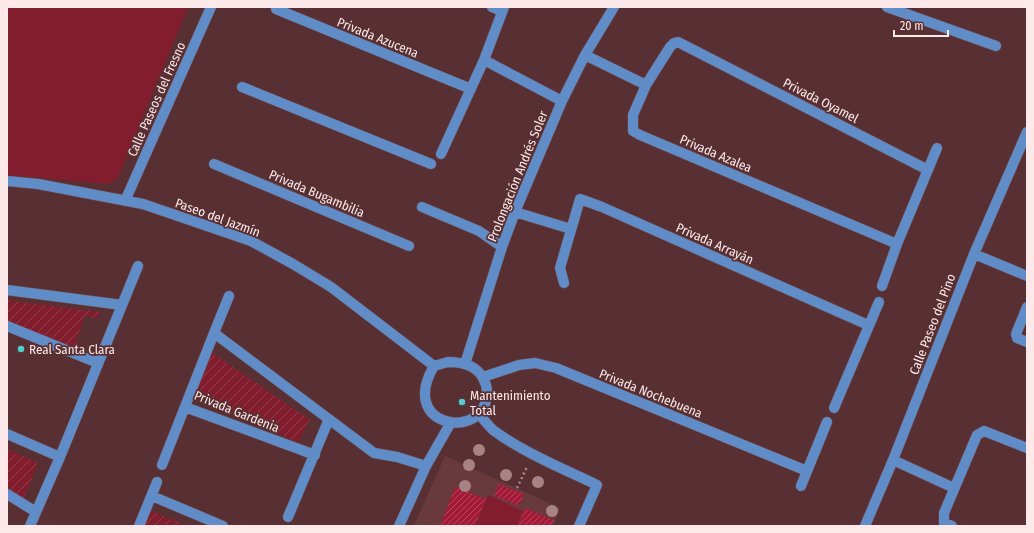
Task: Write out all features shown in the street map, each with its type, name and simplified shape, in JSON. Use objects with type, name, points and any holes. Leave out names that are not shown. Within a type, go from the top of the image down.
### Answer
[{"type":"street","name":"Calle Paseos del Fresno","points":[[125,201],[211,7]]},
{"type":"street","points":[[441,154],[484,60],[503,9],[492,7]]},
{"type":"street","name":"Prolongación Andrés Soler","points":[[464,364],[515,212],[562,101],[585,55],[614,7]]},
{"type":"street","points":[[887,7],[996,46]]},
{"type":"street","name":"Privada Azucena","points":[[276,9],[471,89]]},
{"type":"street","name":"Privada Oyamel","points":[[646,85],[670,47],[674,43],[682,43],[928,170]]},
{"type":"street","points":[[585,55],[646,85]]},
{"type":"street","points":[[484,60],[562,101]]},
{"type":"street","name":"Privada Azalea","points":[[646,85],[633,115],[633,131],[640,136],[897,244]]},
{"type":"street","points":[[242,87],[431,164]]},
{"type":"street","name":"Calle Paseo del Pino","points":[[865,526],[893,460],[974,254],[1027,132]]},
{"type":"street","points":[[882,286],[897,244],[937,148]]},
{"type":"street","name":"Privada Bugambilia","points":[[214,164],[409,246]]},
{"type":"street","name":"Paseo del Jazmín","points":[[7,181],[38,184],[143,204],[257,244],[331,287],[434,366]]},
{"type":"street","name":"Privada Arrayán","points":[[564,283],[560,268],[580,199],[602,207],[868,324]]},
{"type":"street","points":[[422,207],[479,231],[502,247]]},
{"type":"street","points":[[515,212],[571,229]]},
{"type":"street","points":[[974,254],[1027,276]]},
{"type":"street","points":[[30,526],[60,457],[138,266]]},
{"type":"street","points":[[7,290],[122,305]]},
{"type":"street","name":"Privada Gardenia","points":[[230,296],[185,407],[314,455]]},
{"type":"street","points":[[835,403],[878,302]]},
{"type":"street","points":[[1027,307],[1016,334],[1017,338],[1027,342]]},
{"type":"street","points":[[7,326],[98,363]]},
{"type":"street","points":[[214,333],[374,452],[426,466]]},
{"type":"street","points":[[448,362],[458,362],[464,364],[476,370],[483,377],[487,396],[485,405],[479,414],[471,420],[450,424],[441,421],[428,408],[424,389],[428,375],[434,366],[448,362]]},
{"type":"street","name":"Privada Nochebuena","points":[[483,377],[519,365],[535,363],[556,368],[807,471]]},
{"type":"street","points":[[162,465],[185,407]]},
{"type":"street","points":[[479,414],[492,429],[534,454],[597,485],[579,526]]},
{"type":"street","points":[[288,517],[329,419]]},
{"type":"street","points":[[801,486],[827,422]]},
{"type":"street","points":[[399,526],[426,466],[450,424]]},
{"type":"street","points":[[952,526],[944,523],[944,513],[977,435],[984,431],[1027,448]]},
{"type":"street","points":[[7,434],[60,457]]},
{"type":"street","points":[[893,460],[954,488]]},
{"type":"street","points":[[139,526],[157,482]]},
{"type":"street","points":[[7,494],[36,512]]},
{"type":"street","points":[[152,496],[223,526]]},
{"type":"path","points":[[517,488],[534,454]]},
{"type":"shaded area","points":[[9,7],[188,7],[118,178],[108,184],[7,175],[7,12]]},
{"type":"shaded area","points":[[7,300],[100,312],[97,319],[85,315],[76,342],[87,347],[84,353],[7,324]]},
{"type":"shaded area","points":[[211,352],[310,420],[298,442],[194,398]]},
{"type":"shaded area","points":[[7,449],[38,463],[23,500],[7,490]]},
{"type":"shaded area","points":[[445,456],[560,508],[553,526],[414,526]]},
{"type":"shaded area","points":[[488,495],[523,511],[517,526],[475,526]]},
{"type":"shaded area","points":[[149,510],[188,526],[142,526]]},
{"type":"building","points":[[499,484],[524,494],[519,506],[494,496]]},
{"type":"building","points":[[455,487],[486,499],[475,526],[440,526]]},
{"type":"building","points":[[525,508],[554,520],[551,526],[517,526]]},
{"type":"place","name":"Real Santa Clara","points":[[21,349]]},
{"type":"place","name":"Mantenimiento Total","points":[[462,402]]}]
